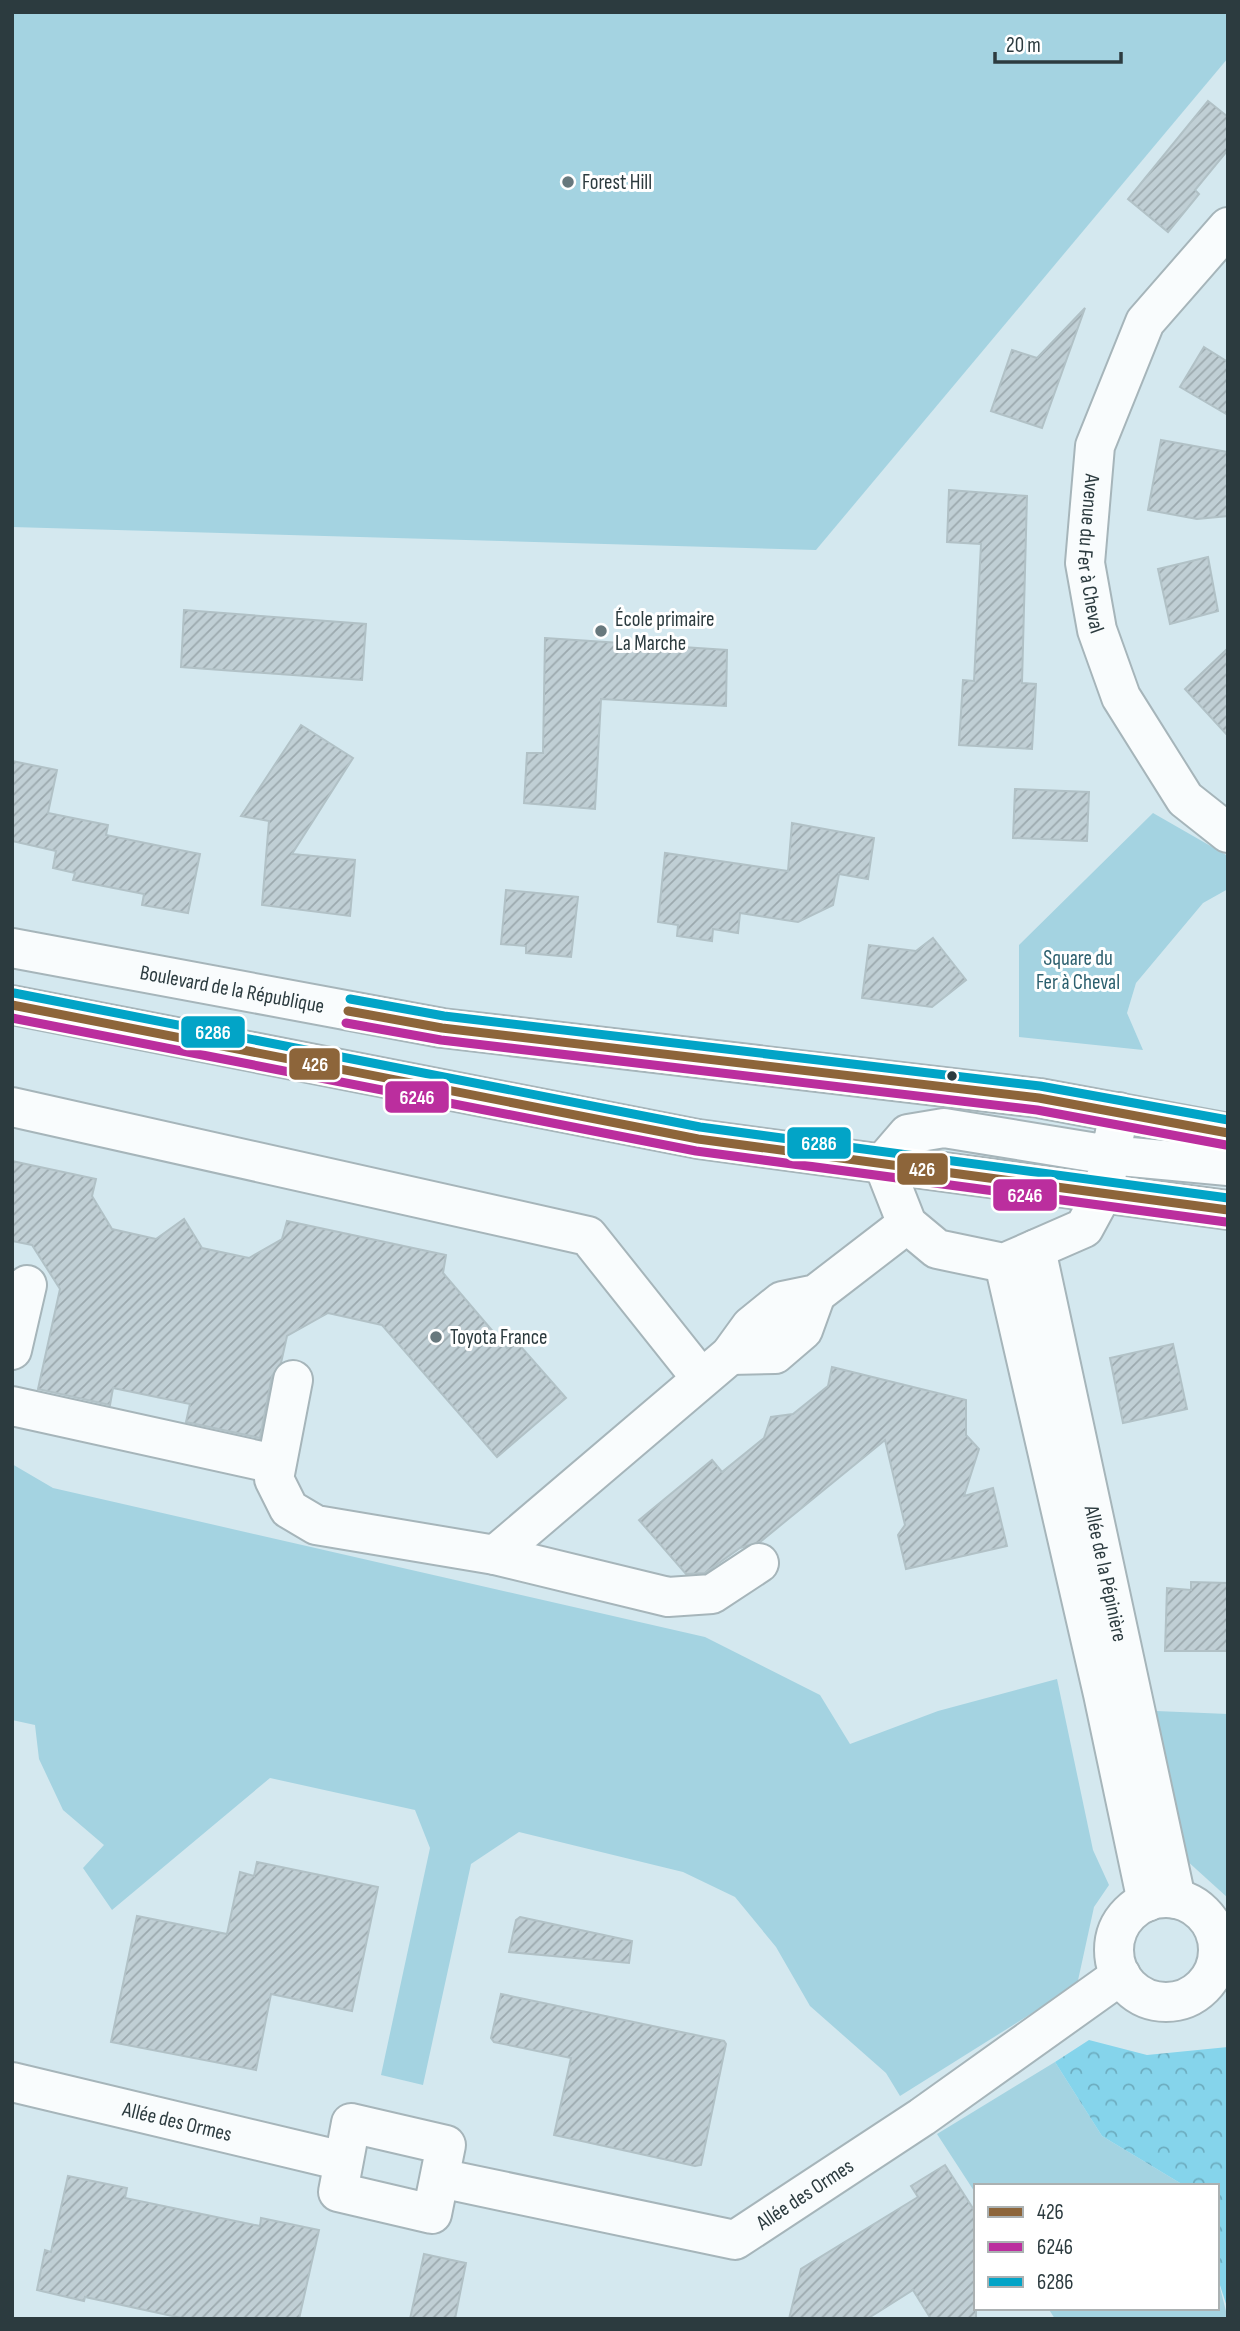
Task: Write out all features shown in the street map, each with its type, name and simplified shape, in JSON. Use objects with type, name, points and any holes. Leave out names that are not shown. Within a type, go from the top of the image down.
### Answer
[{"type":"street","name":"Avenue du Fer à Cheval","points":[[1228,227],[1145,321],[1095,446],[1085,563],[1097,630],[1121,697],[1185,799],[1228,833]]},
{"type":"street","name":"Boulevard de la République","points":[[12,948],[442,1028],[1039,1098],[1228,1133]]},
{"type":"street","points":[[12,1005],[698,1139],[1228,1210]]},
{"type":"street","points":[[12,1107],[588,1236],[716,1366]]},
{"type":"street","points":[[883,1163],[907,1224],[937,1249],[1020,1256],[1084,1228],[1104,1193],[1119,1112]]},
{"type":"street","points":[[883,1163],[908,1134],[944,1128],[1109,1155],[1228,1166]]},
{"type":"street","points":[[495,1555],[716,1366],[751,1326],[782,1301],[816,1294],[907,1224]]},
{"type":"street","name":"Allée de la Pépinière","points":[[1020,1256],[1161,1900]]},
{"type":"street","points":[[12,1350],[27,1285]]},
{"type":"street","points":[[293,1380],[274,1479],[289,1509],[316,1525],[495,1555],[668,1597],[712,1594],[759,1563]]},
{"type":"street","points":[[12,1406],[275,1464]]},
{"type":"street","points":[[1161,1900],[1189,1904],[1211,1922],[1217,1936],[1222,1965],[1197,1992],[1181,2000],[1164,2002],[1147,1998],[1132,1989],[1121,1975],[1115,1959],[1115,1941],[1121,1925],[1132,1911],[1161,1900]]},
{"type":"street","name":"Allée des Ormes","points":[[440,2178],[735,2240],[922,2117],[1121,1975]]},
{"type":"street","name":"Allée des Ormes","points":[[12,2082],[343,2161]]},
{"type":"street","points":[[351,2123],[446,2145],[432,2214],[338,2192],[343,2161],[351,2123]]},
{"type":"green space","name":"Forest Hill","points":[[12,12],[1228,12],[1228,58],[816,550],[12,527]]},
{"type":"green space","name":"Square du Fer à Cheval","points":[[1153,813],[1228,856],[1228,889],[1203,903],[1136,983],[1127,1013],[1143,1050],[1019,1037],[1019,945]]},
{"type":"green space","points":[[12,1464],[53,1488],[705,1637],[820,1695],[850,1744],[938,1711],[1057,1679],[1093,1850],[1109,1885],[1094,1907],[1077,1985],[900,2096],[886,2073],[810,2006],[776,1947],[735,1897],[683,1872],[519,1832],[471,1864],[423,2085],[381,2075],[430,1848],[415,1810],[270,1778],[112,1910],[83,1868],[104,1845],[63,1810],[39,1759],[35,1725],[12,1720]]},
{"type":"green space","points":[[1156,1711],[1228,1714],[1228,1898],[1185,1859],[1147,1724]]},
{"type":"green space","points":[[1089,2040],[1147,2055],[1228,2047],[1228,2310],[1219,2282],[1219,2184],[1182,2184],[1102,2136],[1055,2062]]},
{"type":"green space","points":[[1055,2062],[1102,2136],[1182,2184],[974,2184],[974,2191],[937,2134]]},
{"type":"green space","points":[[1219,2284],[1228,2319],[1055,2319],[1049,2310],[1219,2310]]},
{"type":"building","points":[[1208,101],[1228,117],[1228,150],[1195,190],[1199,194],[1168,232],[1128,199]]},
{"type":"building","points":[[1085,308],[1042,428],[991,411],[1012,350],[1037,358]]},
{"type":"building","points":[[1204,347],[1228,362],[1228,415],[1180,387]]},
{"type":"building","points":[[1161,440],[1228,452],[1228,516],[1197,519],[1148,510]]},
{"type":"building","points":[[949,490],[1027,496],[1022,683],[1036,684],[1032,749],[959,745],[963,680],[974,681],[981,544],[947,542]]},
{"type":"building","points":[[1208,557],[1218,611],[1170,624],[1158,569]]},
{"type":"building","points":[[184,610],[366,624],[362,680],[181,667]]},
{"type":"building","points":[[545,638],[727,650],[726,706],[601,699],[595,809],[524,803],[527,753],[543,753]]},
{"type":"building","points":[[1228,648],[1228,736],[1185,689]]},
{"type":"building","points":[[301,725],[353,758],[292,854],[355,860],[350,916],[262,905],[269,821],[241,816]]},
{"type":"building","points":[[12,761],[57,770],[48,813],[108,825],[106,835],[200,854],[188,913],[142,905],[144,894],[73,880],[75,873],[53,868],[56,851],[12,841]]},
{"type":"building","points":[[1015,789],[1089,792],[1087,841],[1013,838]]},
{"type":"building","points":[[792,823],[874,838],[868,879],[839,874],[833,905],[798,922],[740,913],[738,933],[713,929],[712,941],[677,936],[678,925],[658,922],[665,853],[788,871]]},
{"type":"building","points":[[506,890],[578,897],[571,957],[526,953],[526,946],[501,944]]},
{"type":"building","points":[[933,938],[966,980],[932,1007],[862,998],[869,945],[916,951]]},
{"type":"building","points":[[12,1161],[96,1179],[92,1196],[112,1229],[156,1239],[184,1219],[202,1248],[249,1258],[282,1239],[287,1221],[446,1255],[443,1273],[507,1348],[516,1341],[566,1398],[497,1457],[382,1325],[328,1313],[287,1336],[281,1363],[272,1376],[260,1438],[186,1422],[190,1404],[113,1388],[110,1405],[38,1389],[60,1289],[32,1245],[12,1241]]},
{"type":"building","points":[[1173,1344],[1187,1409],[1123,1423],[1110,1358]]},
{"type":"building","points":[[832,1367],[966,1400],[966,1435],[979,1449],[964,1496],[993,1488],[1007,1546],[906,1569],[898,1535],[905,1525],[885,1440],[760,1542],[740,1548],[705,1573],[686,1574],[639,1520],[712,1460],[722,1472],[764,1438],[771,1417],[793,1414],[828,1386]]},
{"type":"building","points":[[1191,1582],[1228,1583],[1228,1651],[1165,1651],[1167,1588],[1191,1590]]},
{"type":"building","points":[[257,1862],[378,1887],[352,2011],[271,1994],[256,2070],[111,2042],[137,1916],[227,1934],[240,1872],[254,1876]]},
{"type":"building","points":[[520,1917],[632,1941],[629,1963],[509,1952],[516,1920]]},
{"type":"building","points":[[501,1994],[724,2041],[726,2044],[701,2165],[695,2166],[554,2135],[571,2058],[494,2042],[491,2038]]},
{"type":"building","points":[[945,2165],[974,2210],[976,2319],[931,2319],[913,2290],[867,2319],[789,2319],[801,2269],[918,2197],[911,2186]]},
{"type":"building","points":[[68,2176],[127,2188],[125,2198],[260,2226],[261,2218],[319,2230],[299,2319],[186,2319],[85,2297],[84,2301],[37,2290],[45,2250],[51,2252]]},
{"type":"building","points":[[424,2254],[466,2263],[455,2319],[410,2319]]},
{"type":"transit line","name":"6286","points":[[14,993],[700,1127],[1228,1198]]},
{"type":"transit line","name":"6286","points":[[350,999],[444,1016],[1040,1086],[1228,1120]]},
{"type":"transit line","name":"426","points":[[12,1005],[698,1139],[1228,1210]]},
{"type":"transit line","name":"426","points":[[348,1011],[442,1028],[1039,1098],[1228,1133]]},
{"type":"transit line","name":"6246","points":[[12,1018],[696,1151],[1226,1222]]},
{"type":"transit line","name":"6246","points":[[346,1023],[441,1040],[1037,1110],[1226,1145]]},
{"type":"place","name":"Forest Hill","points":[[568,182]]},
{"type":"place","name":"École primaire La Marche","points":[[601,631]]},
{"type":"place","name":"Toyota France","points":[[436,1337]]}]
